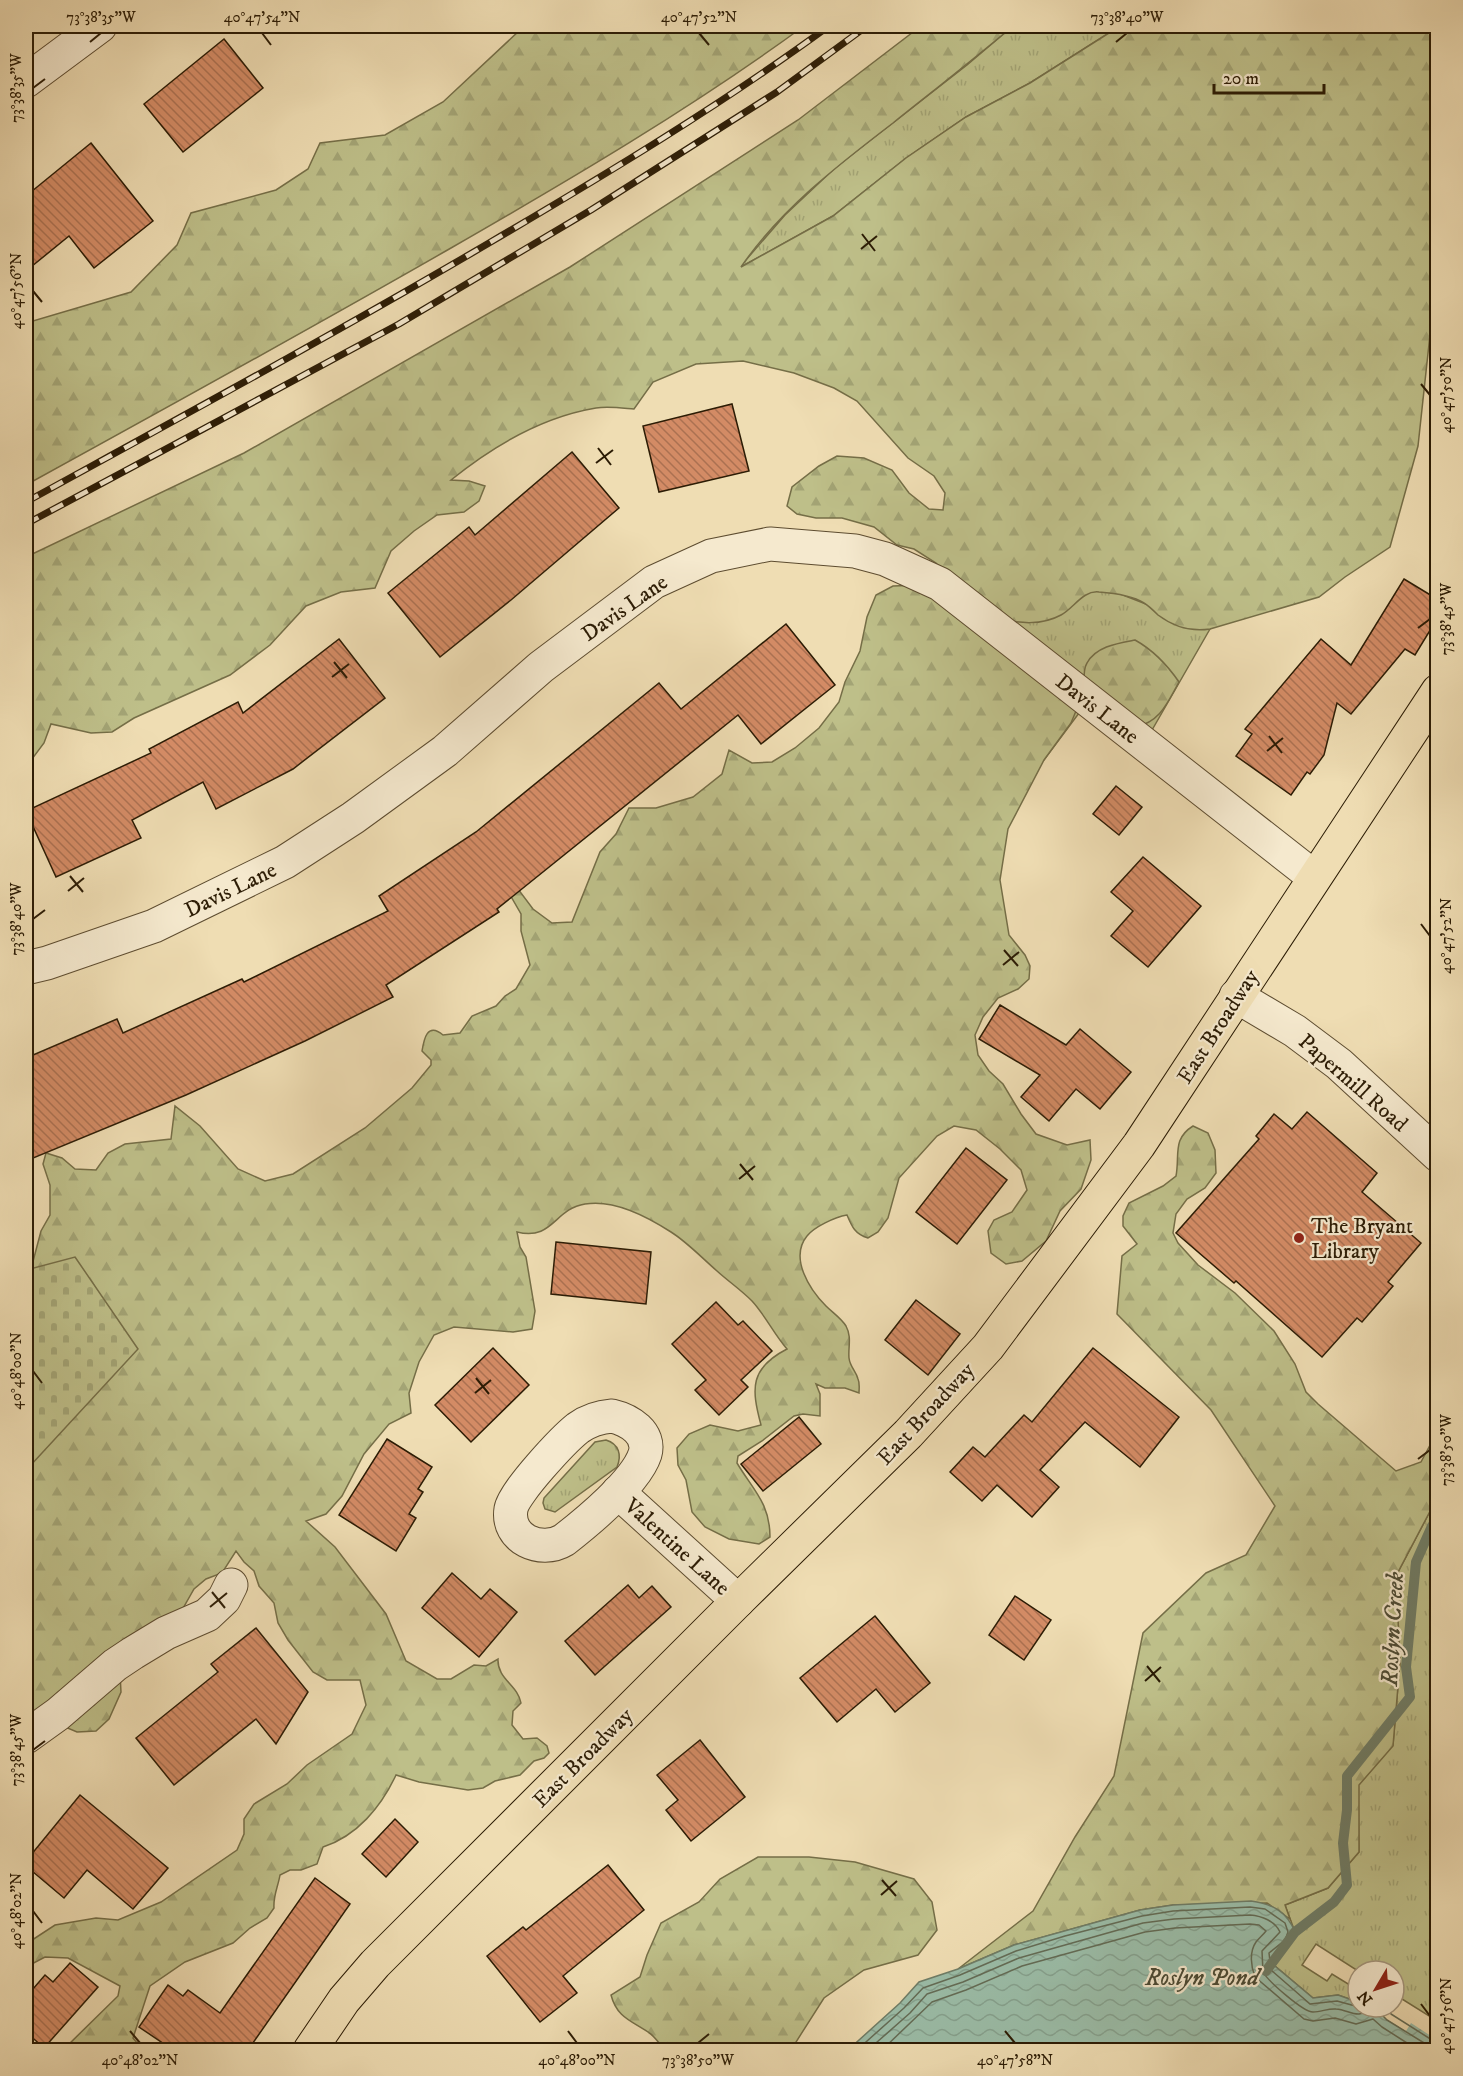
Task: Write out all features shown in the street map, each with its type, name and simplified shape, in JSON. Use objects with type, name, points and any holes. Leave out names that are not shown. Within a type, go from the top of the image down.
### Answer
[{"type":"main road","name":"East Broadway","points":[[310,2050],[344,2000],[375,1964],[908,1434],[988,1347],[1139,1145],[1437,691]]},
{"type":"street","points":[[26,81],[100,26]]},
{"type":"street","name":"Davis Lane","points":[[26,968],[154,926],[285,862],[353,818],[445,751],[541,667],[654,582],[711,556],[770,544],[855,551],[885,559],[940,584],[1314,877]]},
{"type":"street","name":"Papermill Road","points":[[1236,996],[1295,1031],[1339,1064],[1437,1155]]},
{"type":"street","name":"Valentine Lane","points":[[618,1492],[738,1601]]},
{"type":"street","points":[[26,1737],[133,1653],[166,1633],[207,1616],[224,1599],[231,1585]]},
{"type":"green space","points":[[529,26],[804,26],[675,114],[541,196],[26,485],[26,323],[131,292],[177,245],[191,213],[276,190],[308,169],[320,143],[385,135],[443,102],[520,30]]},
{"type":"green space","points":[[921,26],[1013,26],[811,189],[773,226],[741,267],[833,216],[906,158],[966,117],[1030,83],[1120,26],[1437,26],[1437,303],[1433,307],[1418,446],[1390,547],[1319,597],[1210,629],[1196,630],[1176,625],[1139,601],[1123,595],[1099,592],[1088,594],[1066,612],[1046,621],[1022,622],[998,619],[1076,711],[1071,723],[1044,760],[1008,829],[1000,880],[1009,935],[1025,955],[1030,966],[1029,979],[1018,989],[998,998],[983,1017],[975,1035],[978,1055],[989,1071],[1003,1084],[1036,1134],[1067,1145],[1090,1140],[1091,1160],[1081,1189],[1060,1211],[1046,1241],[1022,1261],[1006,1264],[991,1253],[988,1231],[994,1220],[1012,1212],[1027,1190],[1021,1170],[976,1130],[954,1126],[937,1136],[899,1178],[888,1218],[878,1232],[868,1238],[860,1234],[852,1226],[847,1215],[825,1223],[807,1236],[800,1254],[801,1264],[808,1283],[848,1330],[850,1361],[859,1381],[859,1393],[845,1388],[825,1388],[816,1384],[820,1394],[820,1416],[803,1414],[794,1416],[738,1456],[737,1463],[760,1497],[767,1515],[770,1537],[759,1544],[729,1539],[705,1527],[692,1512],[686,1480],[678,1465],[677,1448],[689,1434],[710,1425],[738,1431],[761,1425],[756,1400],[756,1380],[766,1364],[787,1349],[757,1306],[677,1236],[641,1215],[619,1207],[596,1203],[585,1204],[566,1212],[538,1232],[529,1234],[517,1232],[520,1247],[526,1257],[535,1311],[532,1329],[513,1332],[454,1327],[434,1335],[419,1362],[409,1393],[411,1413],[389,1424],[364,1454],[342,1496],[326,1514],[306,1521],[335,1547],[386,1614],[406,1661],[437,1679],[451,1679],[474,1665],[486,1666],[498,1659],[501,1672],[516,1691],[521,1703],[513,1711],[512,1725],[523,1739],[537,1738],[547,1746],[549,1753],[544,1758],[534,1761],[520,1775],[495,1781],[483,1788],[468,1790],[419,1782],[396,1775],[383,1798],[367,1819],[347,1836],[323,1847],[317,1864],[301,1870],[290,1870],[280,1875],[274,1908],[267,1918],[250,1928],[233,1943],[185,1962],[150,1986],[133,2038],[143,2050],[57,2050],[68,2045],[118,1996],[120,1986],[68,1958],[45,1957],[26,1967],[26,1944],[55,1925],[96,1918],[118,1920],[161,1902],[237,1850],[244,1834],[244,1819],[254,1804],[287,1784],[307,1765],[352,1734],[366,1705],[360,1680],[327,1680],[313,1672],[278,1623],[274,1603],[259,1586],[254,1571],[236,1551],[222,1573],[206,1579],[194,1589],[182,1610],[120,1673],[121,1692],[109,1719],[96,1731],[77,1732],[63,1726],[26,1750],[26,1266],[31,1269],[41,1231],[50,1215],[50,1185],[43,1164],[46,1153],[62,1158],[75,1169],[96,1170],[108,1153],[125,1144],[171,1139],[175,1106],[200,1126],[238,1169],[265,1181],[293,1174],[365,1128],[412,1088],[431,1065],[431,1060],[422,1051],[425,1037],[430,1031],[438,1031],[443,1035],[460,1033],[472,1016],[496,1006],[516,989],[530,965],[521,931],[521,914],[509,893],[509,877],[533,909],[552,923],[572,922],[600,852],[616,834],[629,808],[656,808],[693,797],[722,774],[729,750],[752,763],[772,762],[795,748],[819,728],[839,702],[845,682],[860,651],[867,617],[876,595],[893,586],[921,585],[949,579],[936,563],[914,549],[897,545],[874,527],[842,518],[816,518],[797,514],[787,506],[792,487],[819,466],[837,456],[864,458],[892,470],[909,493],[929,509],[943,510],[945,493],[934,476],[908,458],[857,401],[834,388],[794,373],[743,361],[696,364],[653,382],[634,409],[601,407],[576,412],[537,426],[501,445],[451,480],[469,481],[485,486],[479,501],[464,512],[437,515],[414,531],[391,551],[375,588],[341,592],[306,606],[270,645],[230,675],[134,718],[112,732],[91,733],[51,724],[44,743],[26,767],[26,557],[244,453],[570,267],[798,120]]},
{"type":"green space","points":[[1013,26],[1120,26],[1030,83],[966,117],[906,158],[833,216],[739,268],[785,215],[835,168],[967,65]]},
{"type":"green space","points":[[1028,558],[1210,629],[1144,744],[1088,701],[1044,760],[937,663]]},
{"type":"green space","points":[[1135,640],[1160,659],[1179,682],[1167,704],[1157,716],[1136,727],[1084,687],[1084,671],[1091,657],[1108,646]]},
{"type":"green space","points":[[1193,1126],[1208,1133],[1215,1150],[1216,1173],[1205,1188],[1187,1199],[1176,1214],[1173,1233],[1178,1243],[1198,1265],[1235,1293],[1274,1331],[1295,1364],[1306,1392],[1396,1471],[1421,1462],[1437,1432],[1437,1498],[1396,1576],[1400,1662],[1393,1746],[1359,1785],[1359,1852],[1328,1888],[1285,1905],[1290,1919],[1267,1903],[1173,1905],[1140,1910],[1014,1945],[958,1969],[1033,1911],[1075,1837],[1114,1776],[1143,1633],[1206,1573],[1246,1555],[1275,1506],[1211,1410],[1117,1314],[1122,1256],[1137,1244],[1123,1226],[1123,1216],[1129,1203],[1163,1186],[1176,1176],[1179,1142],[1186,1131]]},
{"type":"green space","points":[[75,1257],[138,1349],[30,1466],[26,1459],[26,1270]]},
{"type":"green space","points":[[606,1440],[617,1447],[619,1458],[617,1467],[555,1512],[545,1509],[544,1498],[595,1442]]},
{"type":"green space","points":[[1437,1498],[1437,2021],[1406,2002],[1406,1959],[1346,1959],[1346,1963],[1316,1944],[1302,1965],[1327,1981],[1332,1974],[1346,1983],[1346,1998],[1338,1995],[1313,1998],[1275,1966],[1274,1955],[1290,1944],[1295,1932],[1285,1905],[1328,1888],[1359,1852],[1358,1785],[1393,1745],[1400,1662],[1396,1576]]},
{"type":"green space","points":[[758,1857],[809,1857],[855,1862],[914,1879],[932,1902],[937,1930],[918,1955],[864,1970],[824,1998],[796,2042],[794,2050],[665,2050],[651,2034],[621,2014],[611,1995],[640,1977],[661,1923],[699,1902],[720,1879]]},
{"type":"water","name":"Roslyn Pond","points":[[1251,1901],[1266,1904],[1278,1910],[1288,1919],[1295,1932],[1290,1943],[1274,1955],[1275,1966],[1313,1998],[1338,1995],[1346,1998],[1346,2019],[1406,2019],[1406,2016],[1438,2036],[1437,2050],[848,2050],[900,2003],[919,1982],[958,1969],[1014,1945],[1140,1910],[1173,1905]]},
{"type":"pier","points":[[1406,2012],[1438,2032],[1437,2040],[1411,2023],[1406,2031],[1386,2019],[1406,2019]]},
{"type":"building","points":[[224,39],[263,88],[183,152],[144,104]]},
{"type":"building","points":[[91,143],[153,221],[94,268],[69,236],[26,271],[26,196]]},
{"type":"building","points":[[732,404],[749,471],[659,492],[643,426]]},
{"type":"building","points":[[572,452],[619,508],[440,657],[388,593],[469,527],[475,535]]},
{"type":"building","points":[[1404,579],[1437,599],[1437,619],[1415,655],[1405,649],[1351,714],[1337,703],[1324,755],[1310,774],[1307,772],[1291,795],[1236,756],[1252,734],[1245,729],[1321,639],[1351,665]]},
{"type":"building","points":[[786,624],[835,685],[761,744],[738,715],[497,909],[499,912],[386,985],[393,997],[305,1041],[186,1095],[26,1161],[26,1058],[117,1019],[123,1033],[242,979],[244,982],[388,911],[379,896],[476,832],[659,683],[681,709]]},
{"type":"building","points":[[339,639],[385,698],[293,769],[216,809],[203,782],[132,820],[141,838],[56,877],[26,811],[151,753],[149,749],[238,702],[243,713]]},
{"type":"building","points":[[1116,786],[1142,807],[1119,835],[1093,814]]},
{"type":"building","points":[[1143,857],[1201,906],[1148,967],[1111,936],[1133,911],[1111,892]]},
{"type":"building","points":[[1000,1005],[1066,1045],[1080,1029],[1131,1072],[1100,1109],[1076,1089],[1049,1121],[1021,1097],[1040,1075],[979,1039]]},
{"type":"building","name":"The Bryant Library","points":[[1307,1112],[1377,1173],[1362,1192],[1421,1243],[1388,1282],[1393,1286],[1362,1322],[1357,1318],[1322,1357],[1236,1281],[1234,1283],[1176,1233],[1259,1139],[1256,1136],[1274,1114],[1292,1129]]},
{"type":"building","points":[[966,1148],[1007,1180],[957,1244],[916,1212]]},
{"type":"building","points":[[556,1242],[651,1252],[646,1304],[551,1294]]},
{"type":"building","points":[[916,1300],[960,1334],[928,1375],[885,1340]]},
{"type":"building","points":[[716,1302],[738,1325],[743,1321],[772,1351],[741,1380],[748,1387],[719,1415],[695,1390],[706,1380],[672,1344]]},
{"type":"building","points":[[493,1348],[529,1385],[471,1442],[435,1405]]},
{"type":"building","points":[[1093,1348],[1179,1417],[1140,1467],[1085,1422],[1040,1470],[1059,1487],[1032,1517],[997,1485],[982,1501],[950,1472],[973,1447],[985,1457],[1024,1415],[1032,1422]]},
{"type":"building","points":[[799,1417],[821,1444],[763,1491],[741,1464]]},
{"type":"building","points":[[387,1439],[432,1467],[418,1489],[423,1492],[409,1514],[416,1518],[396,1551],[339,1515]]},
{"type":"building","points":[[452,1573],[481,1599],[490,1589],[517,1612],[479,1657],[422,1608]]},
{"type":"building","points":[[628,1585],[639,1598],[652,1586],[671,1607],[595,1675],[565,1641]]},
{"type":"building","points":[[1015,1596],[1051,1620],[1024,1660],[989,1635]]},
{"type":"building","points":[[875,1616],[930,1683],[895,1712],[876,1689],[837,1722],[800,1678]]},
{"type":"building","points":[[256,1628],[308,1692],[276,1744],[256,1719],[174,1785],[136,1738],[218,1672],[211,1664]]},
{"type":"building","points":[[700,1740],[745,1797],[691,1841],[666,1810],[678,1800],[657,1775]]},
{"type":"building","points":[[80,1795],[168,1868],[133,1909],[87,1870],[64,1898],[26,1866],[26,1861]]},
{"type":"building","points":[[395,1819],[418,1842],[386,1877],[362,1854]]},
{"type":"building","points":[[608,1865],[644,1910],[563,1976],[577,1993],[540,2022],[487,1956],[523,1927],[526,1930]]},
{"type":"building","points":[[315,1878],[350,1904],[248,2050],[173,2050],[139,2027],[168,1985],[183,1996],[188,1990],[220,2013]]},
{"type":"building","points":[[70,1963],[98,1987],[44,2048],[26,2032],[26,1997],[45,1975],[53,1982]]},
{"type":"waterway","name":"Roslyn Creek","points":[[1266,1971],[1295,1932],[1334,1902],[1347,1885],[1343,1843],[1347,1810],[1347,1776],[1410,1697],[1406,1667],[1416,1562],[1432,1526],[1438,1520]]},
{"type":"railway","points":[[26,502],[316,342],[532,217],[705,111],[829,26]]},
{"type":"railway","points":[[26,524],[399,324],[591,210],[777,92],[867,26]]},
{"type":"place","name":"The Bryant Library","points":[[1299,1238]]}]
